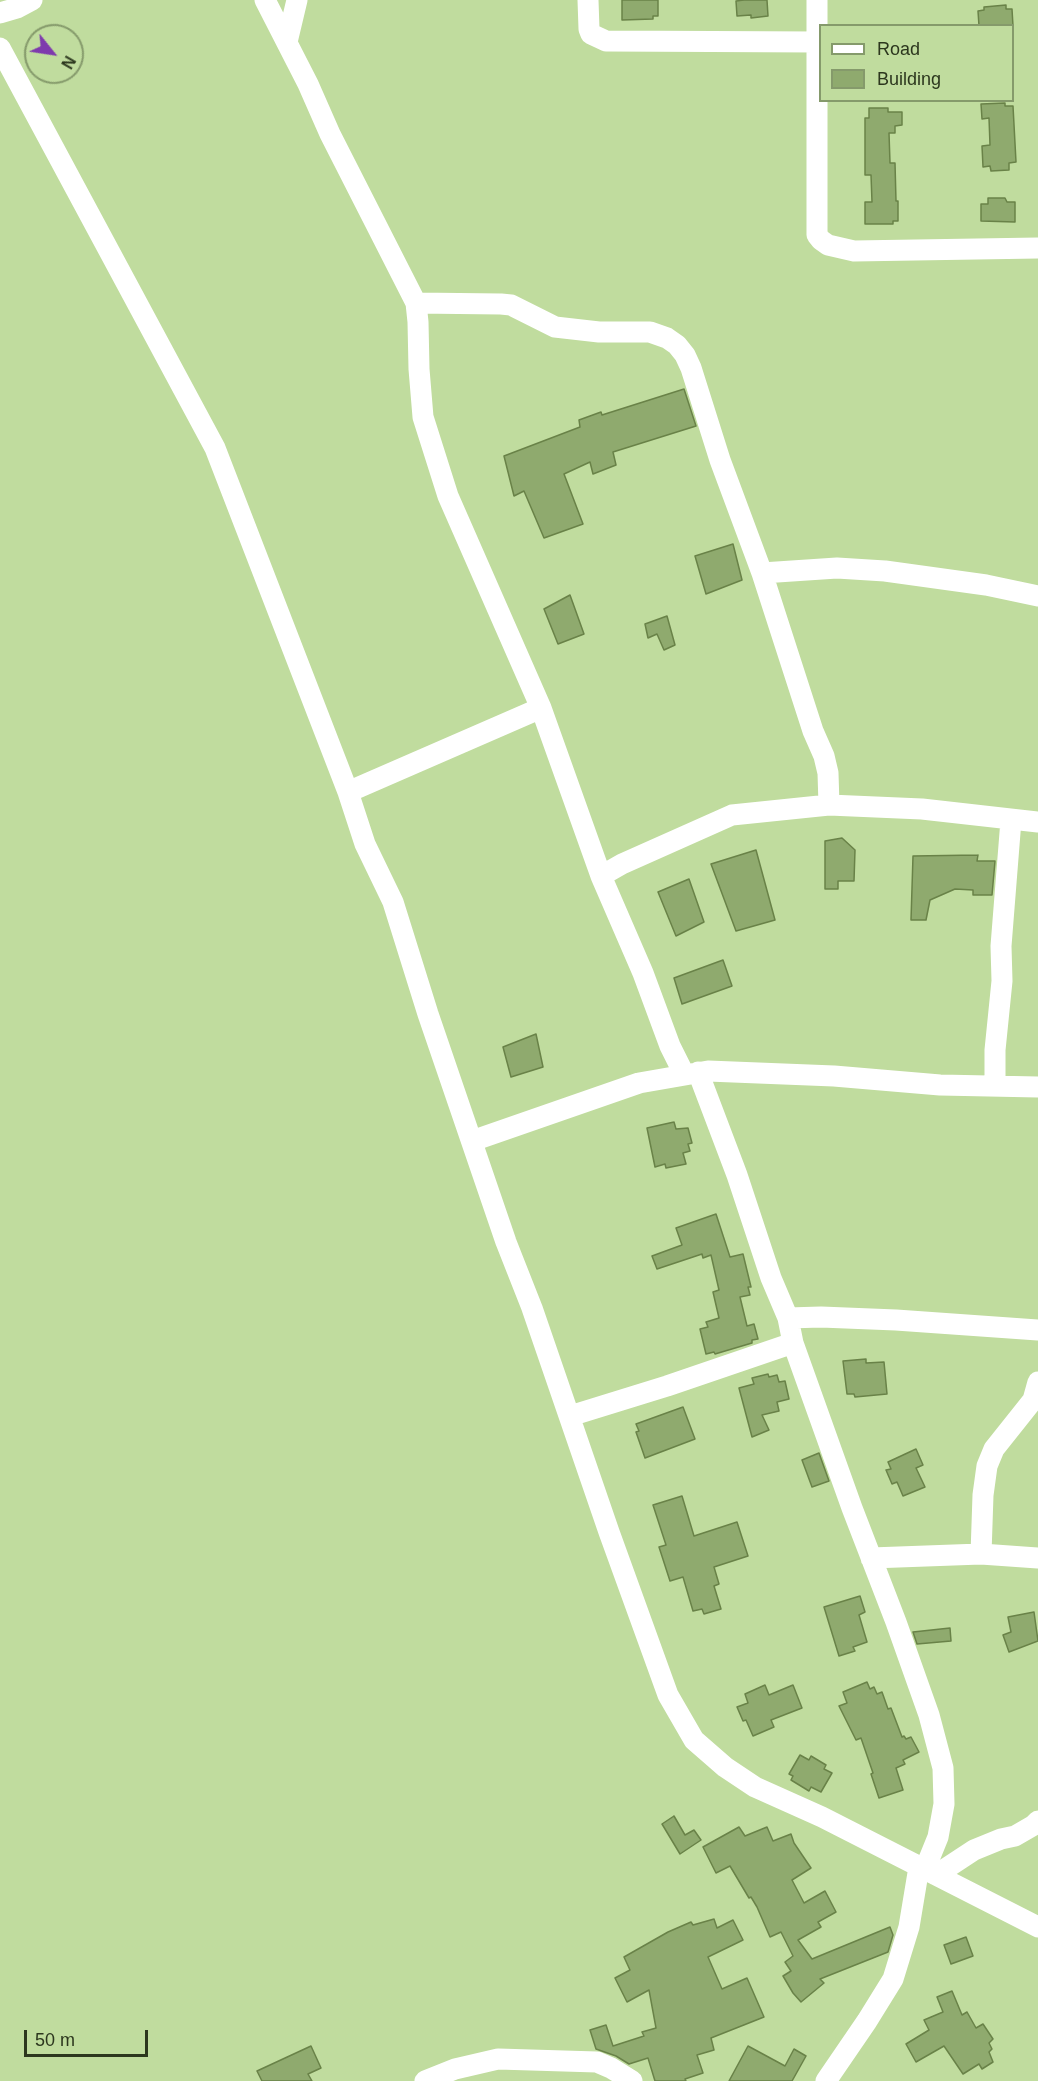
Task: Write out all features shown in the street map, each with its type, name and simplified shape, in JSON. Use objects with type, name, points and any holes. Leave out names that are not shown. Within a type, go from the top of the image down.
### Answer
[{"type":"street","points":[[0,13],[32,0]]},
{"type":"street","points":[[266,0],[335,144],[416,303],[423,417],[448,496],[541,708],[601,876],[643,972],[670,1046],[691,1073],[737,1175],[771,1278],[788,1318],[794,1343],[896,1622],[928,1715],[943,1768],[944,1804],[938,1837],[893,1979],[867,2022],[826,2081]]},
{"type":"street","points":[[287,42],[297,0]]},
{"type":"street","points":[[817,0],[817,235],[821,240],[828,245],[854,251],[1038,248]]},
{"type":"street","points":[[584,4],[591,34],[606,41],[817,42]]},
{"type":"street","points":[[0,48],[215,448],[348,792],[365,844],[393,902],[428,1014],[472,1141],[668,1695],[694,1740],[725,1767],[755,1787],[822,1817],[1038,1927]]},
{"type":"street","points":[[416,303],[511,305],[555,327],[610,332],[650,332],[667,338],[677,345],[691,368],[720,460],[762,573],[813,731],[824,756],[828,772],[828,805]]},
{"type":"street","points":[[762,573],[837,568],[885,571],[977,583],[1038,596]]},
{"type":"street","points":[[348,792],[541,708]]},
{"type":"street","points":[[601,876],[622,864],[732,815],[828,805],[922,809],[1038,822]]},
{"type":"street","points":[[995,1086],[995,1050],[1002,981],[1001,946],[1011,820]]},
{"type":"street","points":[[472,1141],[639,1083],[708,1071],[1038,1087]]},
{"type":"street","points":[[788,1318],[842,1317],[1037,1334]]},
{"type":"street","points":[[570,1416],[794,1343]]},
{"type":"street","points":[[981,1554],[983,1495],[987,1466],[994,1449],[1033,1400],[1038,1382]]},
{"type":"street","points":[[871,1558],[981,1554],[1038,1558]]},
{"type":"street","points":[[927,1870],[1002,1839],[1015,1836],[1038,1821]]},
{"type":"street","points":[[426,2081],[454,2069],[498,2059],[597,2062],[632,2081]]},
{"type":"building","points":[[622,0],[658,0],[658,16],[653,16],[653,19],[622,20]]},
{"type":"building","points":[[767,0],[768,16],[751,18],[751,15],[737,16],[736,1]]},
{"type":"building","points":[[1006,5],[1006,9],[1012,9],[1013,24],[979,24],[978,11],[984,10],[984,7]]},
{"type":"building","points":[[1005,103],[1005,106],[1013,106],[1016,162],[1009,163],[1009,170],[991,171],[990,166],[983,167],[982,146],[990,145],[989,118],[982,119],[981,104]]},
{"type":"building","points":[[869,108],[888,108],[888,112],[902,112],[902,125],[895,126],[895,133],[889,133],[890,163],[895,163],[896,201],[898,201],[898,221],[893,221],[893,224],[865,224],[865,202],[872,202],[871,175],[865,175],[865,118],[869,118]]},
{"type":"building","points":[[988,198],[1005,198],[1007,202],[1015,202],[1015,222],[981,221],[981,204],[988,204]]},
{"type":"building","points":[[684,389],[696,426],[613,452],[616,465],[593,474],[590,462],[564,474],[583,524],[544,538],[524,491],[514,496],[504,456],[580,427],[579,420]]},
{"type":"building","points":[[733,544],[742,580],[706,594],[695,556]]},
{"type":"building","points":[[570,595],[584,634],[558,644],[544,609]]},
{"type":"building","points":[[667,616],[675,645],[664,650],[657,634],[648,638],[645,624]]},
{"type":"building","points":[[842,838],[855,850],[854,881],[838,881],[838,889],[825,889],[825,841]]},
{"type":"building","points":[[756,850],[775,920],[736,931],[711,864]]},
{"type":"building","points":[[978,855],[977,861],[995,861],[992,895],[973,895],[973,890],[955,889],[930,900],[926,920],[911,920],[913,856]]},
{"type":"building","points":[[689,879],[704,922],[676,936],[658,892]]},
{"type":"building","points":[[723,960],[732,986],[682,1004],[674,978]]},
{"type":"building","points":[[536,1034],[543,1067],[511,1077],[503,1047]]},
{"type":"building","points":[[674,1122],[676,1129],[688,1128],[692,1143],[688,1144],[690,1151],[683,1153],[686,1164],[666,1168],[665,1164],[655,1167],[647,1128]]},
{"type":"building","points":[[716,1214],[730,1257],[743,1254],[751,1287],[748,1287],[750,1295],[740,1297],[747,1326],[754,1324],[758,1339],[752,1340],[752,1343],[715,1354],[714,1352],[706,1354],[700,1329],[708,1327],[706,1322],[719,1318],[713,1292],[719,1290],[711,1255],[703,1258],[702,1254],[657,1269],[652,1256],[682,1245],[676,1228]]},
{"type":"building","points":[[866,1359],[866,1363],[884,1362],[887,1394],[855,1397],[854,1394],[847,1394],[843,1361]]},
{"type":"building","points":[[768,1374],[769,1377],[777,1375],[779,1382],[785,1381],[789,1399],[777,1402],[779,1411],[762,1415],[769,1430],[752,1437],[739,1388],[754,1384],[752,1378]]},
{"type":"building","points":[[683,1407],[695,1439],[645,1458],[636,1432],[639,1431],[636,1424]]},
{"type":"building","points":[[916,1449],[923,1465],[916,1468],[925,1487],[903,1496],[897,1482],[892,1484],[886,1470],[891,1469],[888,1462]]},
{"type":"building","points":[[819,1453],[829,1481],[812,1487],[802,1460]]},
{"type":"building","points":[[682,1496],[694,1536],[737,1522],[748,1556],[714,1567],[719,1584],[714,1586],[721,1609],[704,1614],[702,1609],[693,1611],[683,1577],[670,1581],[659,1547],[666,1545],[653,1505]]},
{"type":"building","points":[[860,1596],[865,1612],[859,1615],[867,1642],[853,1647],[855,1651],[839,1656],[824,1607]]},
{"type":"building","points":[[1034,1612],[1038,1641],[1009,1652],[1003,1635],[1011,1632],[1008,1617]]},
{"type":"building","points":[[950,1628],[951,1641],[917,1644],[913,1632]]},
{"type":"building","points":[[867,1682],[870,1689],[874,1687],[877,1694],[882,1692],[902,1737],[906,1739],[911,1737],[919,1752],[903,1760],[905,1764],[896,1768],[903,1790],[879,1798],[861,1738],[856,1740],[839,1706],[847,1703],[843,1692]]},
{"type":"building","points":[[765,1685],[769,1695],[793,1685],[802,1708],[771,1720],[774,1727],[753,1736],[737,1707],[748,1703],[745,1694]]},
{"type":"building","points":[[800,1755],[809,1760],[811,1756],[826,1765],[824,1769],[832,1773],[821,1792],[811,1787],[809,1791],[791,1780],[793,1776],[789,1774]]},
{"type":"building","points":[[674,1816],[685,1835],[694,1830],[701,1840],[680,1854],[662,1824]]},
{"type":"building","points":[[739,1827],[745,1836],[767,1827],[773,1841],[791,1834],[794,1843],[811,1868],[792,1880],[804,1903],[825,1891],[836,1912],[818,1922],[821,1927],[798,1940],[812,1959],[890,1927],[893,1935],[888,1952],[820,1979],[824,1983],[801,2002],[783,1976],[791,1971],[785,1962],[793,1956],[781,1932],[770,1937],[757,1907],[730,1866],[716,1873],[703,1847]]},
{"type":"building","points":[[714,1919],[717,1928],[733,1920],[743,1940],[708,1957],[722,1989],[747,1978],[764,2017],[711,2038],[714,2050],[697,2055],[703,2073],[685,2079],[686,2081],[655,2081],[648,2058],[629,2064],[616,2056],[596,2049],[590,2030],[606,2025],[613,2046],[644,2036],[642,2032],[656,2028],[649,1990],[627,2002],[615,1978],[630,1970],[624,1957],[691,1922],[693,1925]]},
{"type":"building","points":[[966,1937],[973,1956],[951,1964],[944,1945]]},
{"type":"building","points":[[952,1991],[962,2015],[967,2012],[976,2028],[983,2024],[993,2039],[989,2043],[992,2049],[989,2052],[993,2062],[982,2069],[979,2064],[963,2074],[944,2046],[916,2062],[906,2044],[929,2030],[924,2020],[943,2012],[937,1997]]},
{"type":"building","points":[[311,2046],[321,2068],[308,2074],[312,2081],[262,2081],[257,2071]]},
{"type":"building","points":[[748,2046],[785,2066],[794,2049],[806,2056],[792,2081],[729,2081]]}]
